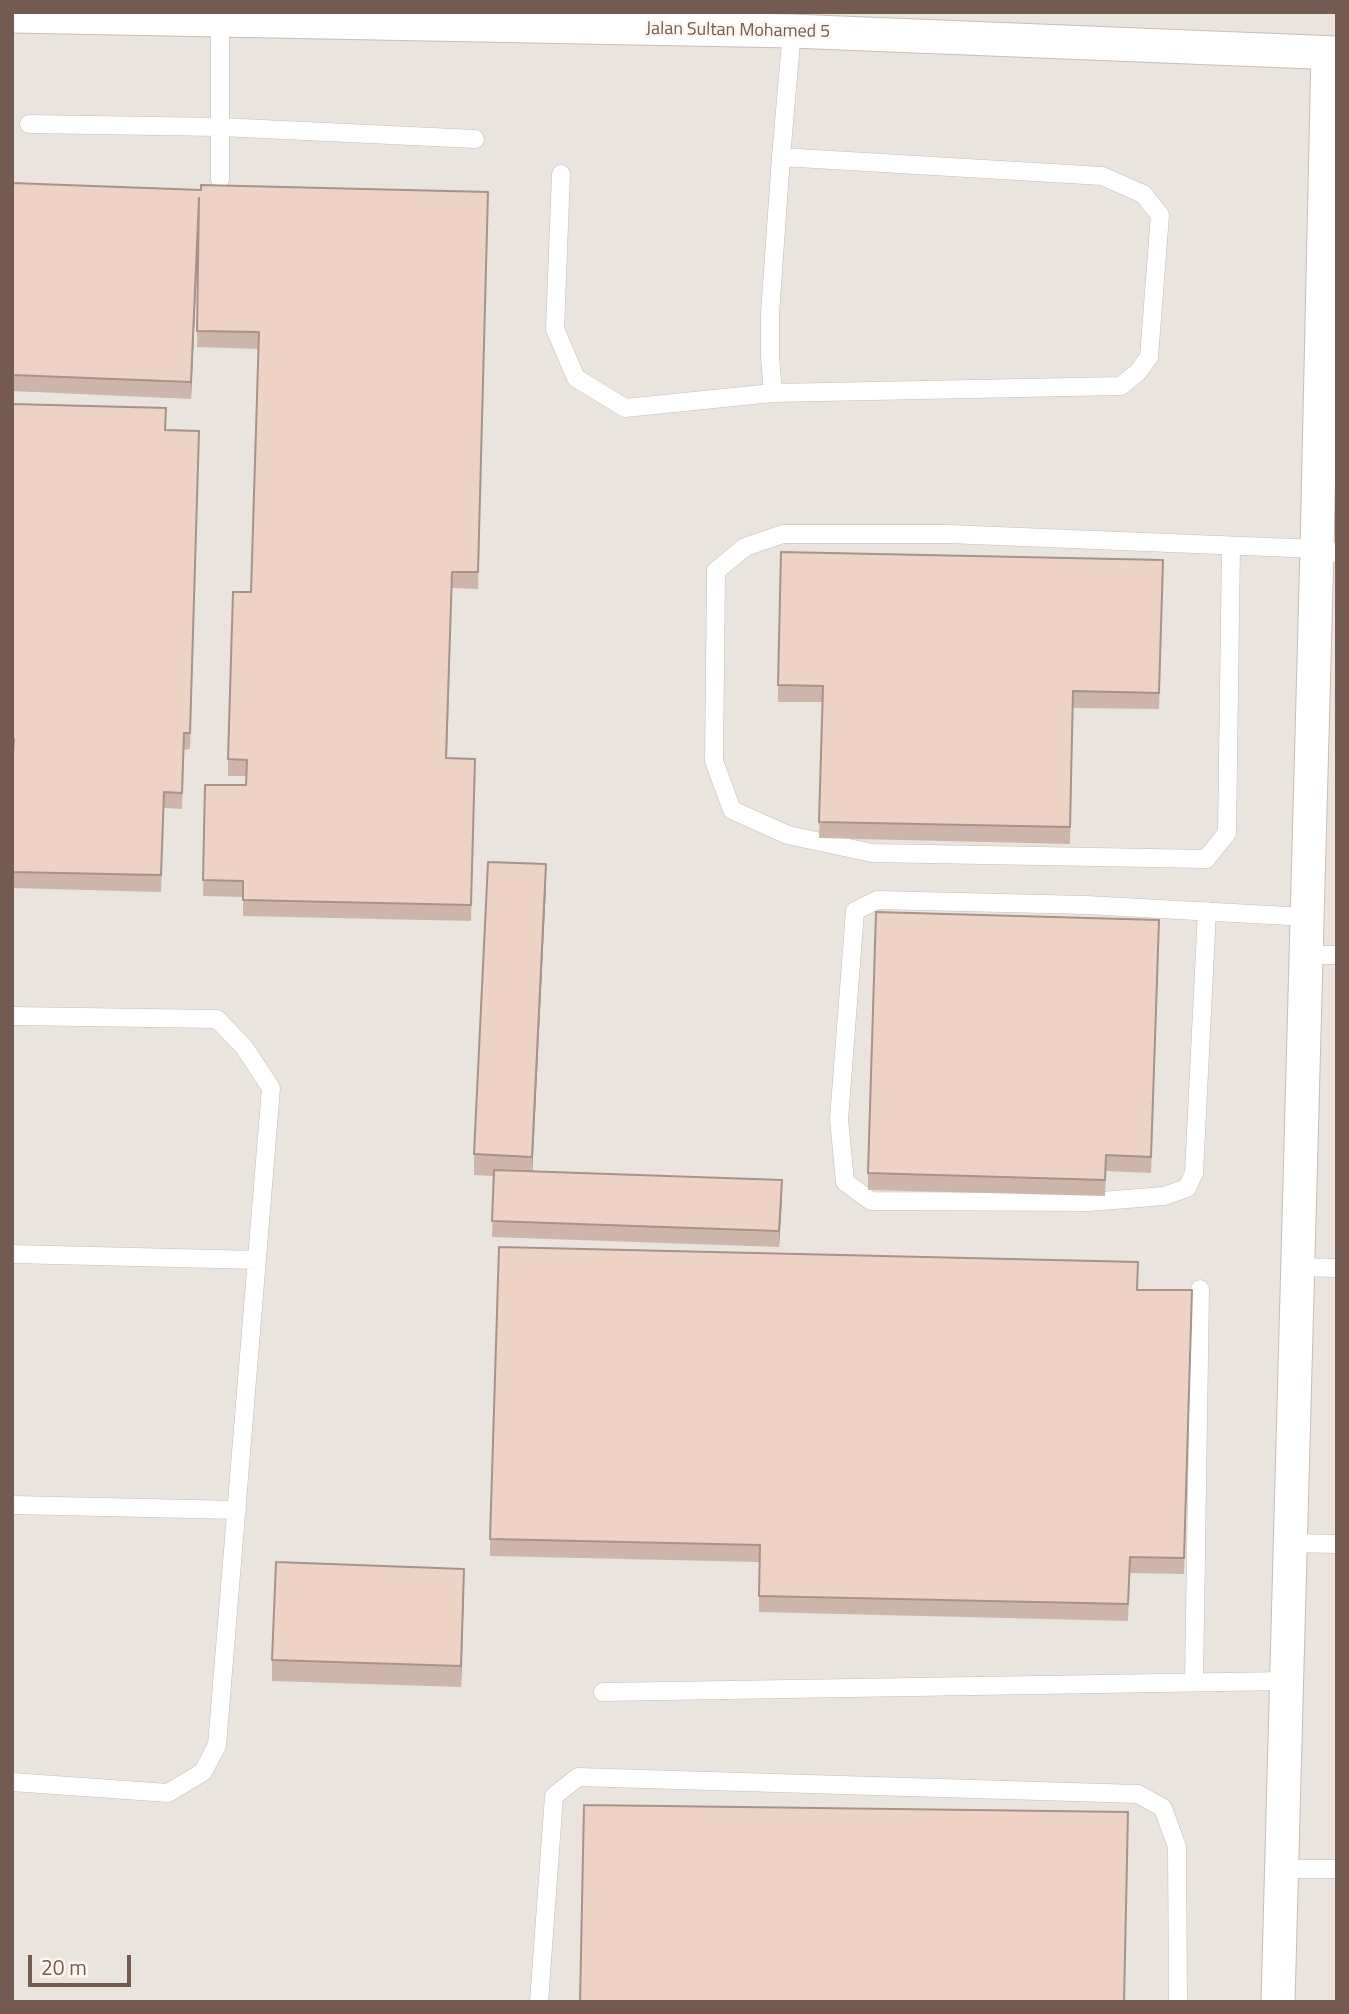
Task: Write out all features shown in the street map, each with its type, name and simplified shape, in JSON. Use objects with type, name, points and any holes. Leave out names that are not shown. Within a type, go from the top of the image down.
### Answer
[{"type":"street","name":"Jalan Sultan Mohamed 5","points":[[12,16],[220,21],[729,22],[792,31],[1332,53]]},
{"type":"street","points":[[1278,2002],[1297,1267],[1322,955],[1307,916],[1327,551],[1332,53]]},
{"type":"lane","points":[[220,21],[220,180]]},
{"type":"lane","points":[[774,393],[770,357],[770,314],[792,31]]},
{"type":"lane","points":[[29,124],[220,127],[475,139]]},
{"type":"lane","points":[[561,174],[555,329],[576,378],[625,408],[774,393],[1121,386],[1138,372],[1149,357],[1160,215],[1143,194],[1102,176],[781,157]]},
{"type":"lane","points":[[1231,546],[1227,833],[1206,859],[872,853],[788,835],[732,810],[715,761],[716,571],[745,547],[783,534],[948,534],[1231,546],[1327,551]]},
{"type":"lane","points":[[1207,911],[1194,1173],[1186,1188],[1164,1196],[1089,1202],[871,1201],[845,1182],[839,1119],[855,911],[877,900],[1086,905],[1207,911],[1307,916]]},
{"type":"lane","points":[[12,1016],[217,1018],[244,1047],[271,1088],[218,1745],[203,1772],[168,1793],[12,1782]]},
{"type":"lane","points":[[12,1254],[257,1260]]},
{"type":"lane","points":[[1297,1267],[1337,1268]]},
{"type":"lane","points":[[1194,1682],[1200,1289]]},
{"type":"lane","points":[[12,1504],[237,1510]]},
{"type":"lane","points":[[1290,1544],[1337,1544]]},
{"type":"lane","points":[[603,1692],[1286,1681]]},
{"type":"lane","points":[[539,2002],[554,1796],[578,1777],[1138,1794],[1163,1808],[1177,1847],[1178,2002]]},
{"type":"lane","points":[[1281,1869],[1337,1869]]},
{"type":"shaded area","points":[[12,12],[1337,12],[1337,2002],[12,2002]]},
{"type":"building","points":[[12,183],[201,190],[201,185],[488,192],[478,572],[452,572],[446,758],[475,759],[471,905],[243,900],[243,881],[203,880],[205,785],[246,785],[247,760],[228,759],[233,592],[251,592],[259,332],[197,331],[199,198],[191,382],[12,375]]},
{"type":"building","points":[[12,404],[166,408],[165,430],[199,431],[190,733],[184,733],[182,793],[164,792],[161,875],[12,872]]},
{"type":"building","points":[[781,552],[1163,560],[1159,693],[1073,691],[1070,827],[819,822],[823,686],[778,685]]},
{"type":"building","points":[[488,862],[546,864],[532,1157],[474,1154]]},
{"type":"building","points":[[876,912],[1159,920],[1151,1157],[1106,1155],[1105,1180],[868,1173]]},
{"type":"building","points":[[494,1170],[782,1180],[779,1231],[492,1221]]},
{"type":"building","points":[[499,1247],[1138,1262],[1137,1290],[1192,1290],[1184,1558],[1130,1557],[1128,1604],[759,1596],[760,1545],[490,1539]]},
{"type":"building","points":[[276,1562],[464,1569],[461,1666],[272,1660]]},
{"type":"building","points":[[584,1805],[1128,1812],[1124,2002],[580,2002]]}]
